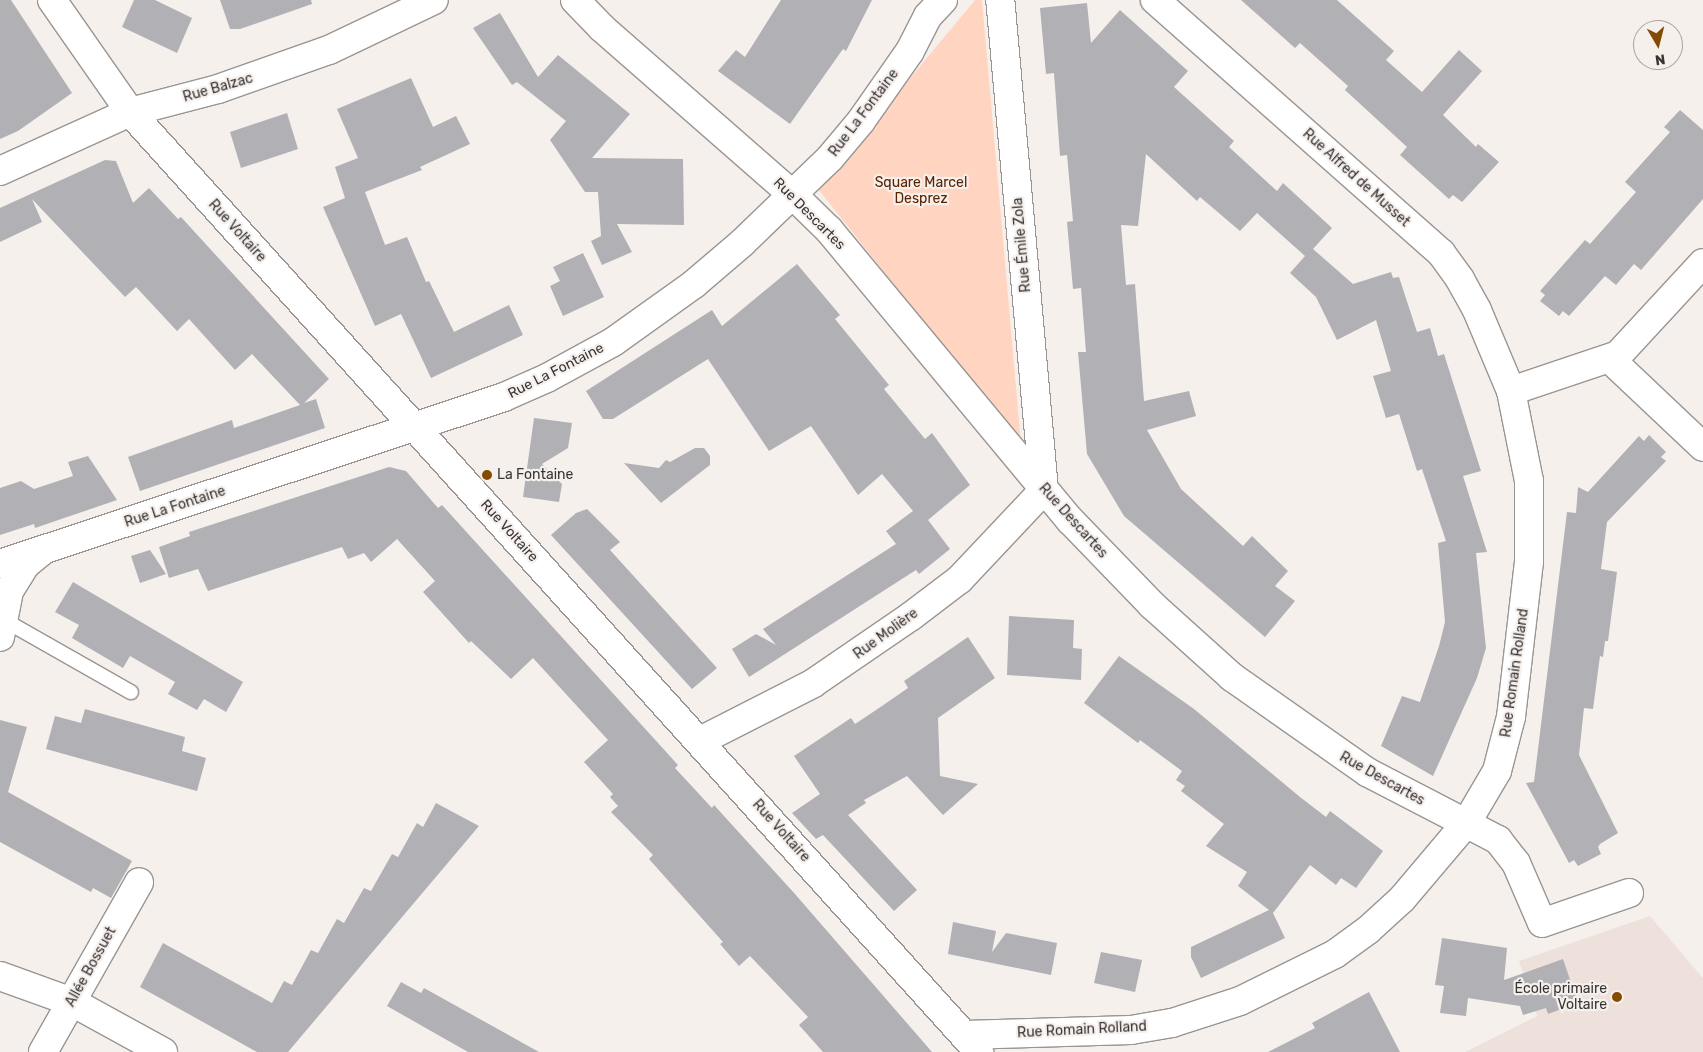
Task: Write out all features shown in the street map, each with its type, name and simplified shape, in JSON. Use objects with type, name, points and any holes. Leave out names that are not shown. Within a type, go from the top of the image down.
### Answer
[{"type":"street","name":"Rue Voltaire","points":[[52,0],[130,112],[972,1044]]},
{"type":"street","name":"Rue Balzac","points":[[0,171],[130,112],[276,70],[382,28],[434,0]]},
{"type":"street","name":"Rue Descartes","points":[[575,0],[656,76],[793,195],[835,224],[1044,490],[1152,605],[1232,677],[1360,768],[1414,799],[1467,822],[1498,840],[1509,852],[1542,923],[1629,893]]},
{"type":"street","name":"Rue La Fontaine","points":[[0,564],[416,428],[527,387],[613,342],[694,284],[793,195],[834,161],[910,51],[928,16],[942,0]]},
{"type":"street","name":"Rue Émile Zola","points":[[1000,0],[1044,490]]},
{"type":"street","name":"Rue Alfred de Musset","points":[[1154,0],[1441,253],[1460,279],[1477,310],[1511,391]]},
{"type":"street","points":[[1511,391],[1610,359],[1626,349],[1703,263]]},
{"type":"street","points":[[1610,359],[1703,447]]},
{"type":"street","name":"Rue Romain Rolland","points":[[972,1044],[1131,1030],[1196,1016],[1248,997],[1314,967],[1368,930],[1402,898],[1467,822],[1488,789],[1505,746],[1529,562],[1529,480],[1511,391]]},
{"type":"street","name":"Rue Molière","points":[[700,741],[812,684],[910,618],[960,579],[1044,490]]},
{"type":"street","name":"Rue La Fontaine","points":[[2,628],[9,591],[26,564],[44,550]]},
{"type":"street","name":"Allée Bossuet","points":[[43,1052],[139,882]]},
{"type":"street","points":[[0,976],[72,1002],[163,1052]]},
{"type":"lane","points":[[2,628],[131,692]]},
{"type":"shaded area","name":"École primaire Voltaire","points":[[1650,916],[1703,978],[1703,1052],[1465,1052],[1537,1016],[1519,961]]},
{"type":"green space","name":"Square Marcel Desprez","points":[[975,0],[982,0],[1021,444],[818,189]]},
{"type":"building","points":[[0,0],[11,0],[72,93],[18,131],[0,139]]},
{"type":"building","points":[[134,0],[155,0],[192,18],[177,53],[122,27]]},
{"type":"building","points":[[220,0],[311,0],[312,4],[240,29],[230,29]]},
{"type":"building","points":[[781,0],[872,0],[846,51],[843,49],[790,124],[718,71],[736,50],[745,57]]},
{"type":"building","points":[[1241,0],[1337,0],[1394,51],[1386,60],[1422,92],[1459,50],[1482,71],[1443,115],[1476,147],[1478,144],[1499,162],[1462,202],[1453,195],[1449,199],[1400,155],[1407,147],[1345,90],[1348,86],[1300,43],[1295,48]]},
{"type":"building","points":[[1087,3],[1091,43],[1120,10],[1188,71],[1174,87],[1234,141],[1229,147],[1277,191],[1283,183],[1332,228],[1313,249],[1353,284],[1391,272],[1393,278],[1399,277],[1417,332],[1430,328],[1438,356],[1444,354],[1481,471],[1463,476],[1487,552],[1476,553],[1486,648],[1477,678],[1433,776],[1381,746],[1402,696],[1420,702],[1439,646],[1445,622],[1438,543],[1446,541],[1422,469],[1417,471],[1399,414],[1386,418],[1373,376],[1391,371],[1376,320],[1337,340],[1316,297],[1290,273],[1305,256],[1257,213],[1240,231],[1200,197],[1197,201],[1146,154],[1138,226],[1121,225],[1126,285],[1135,284],[1144,401],[1189,391],[1196,416],[1147,430],[1181,489],[1243,546],[1252,536],[1288,571],[1275,586],[1295,601],[1265,637],[1124,516],[1087,454],[1078,352],[1086,352],[1081,288],[1073,289],[1067,222],[1073,221],[1067,155],[1060,156],[1054,73],[1046,74],[1040,8]]},
{"type":"building","points":[[500,13],[538,77],[558,55],[630,114],[592,158],[683,159],[684,225],[617,224],[632,252],[602,265],[591,241],[601,236],[598,192],[585,192],[550,140],[566,121],[517,82],[512,85],[473,28]]},
{"type":"building","points":[[411,78],[433,127],[456,116],[470,144],[420,167],[422,170],[365,192],[385,245],[407,237],[426,282],[429,281],[454,332],[509,305],[523,335],[431,378],[401,314],[375,326],[323,207],[345,198],[335,167],[358,158],[337,109]]},
{"type":"building","points":[[1680,110],[1703,130],[1703,199],[1641,270],[1634,264],[1616,285],[1605,276],[1569,316],[1563,311],[1559,316],[1540,301],[1545,295],[1540,291],[1585,240],[1590,244],[1636,192],[1625,182],[1670,132],[1664,127]]},
{"type":"building","points":[[287,113],[298,149],[241,168],[230,132]]},
{"type":"building","points":[[105,160],[116,161],[133,203],[149,188],[178,219],[181,217],[329,379],[304,403],[316,399],[325,428],[140,491],[128,457],[232,420],[234,428],[300,405],[252,354],[235,370],[189,319],[177,331],[136,287],[125,297],[32,199],[42,222],[0,242],[0,208]]},
{"type":"building","points":[[583,253],[604,297],[563,316],[550,286],[560,281],[553,267]]},
{"type":"building","points":[[797,264],[840,315],[835,319],[889,385],[884,389],[925,439],[932,433],[970,485],[928,520],[950,549],[919,574],[916,570],[749,677],[732,649],[756,634],[776,645],[763,629],[896,544],[886,531],[913,511],[882,474],[858,495],[811,426],[769,451],[708,359],[613,419],[603,419],[586,391],[712,310],[722,326]]},
{"type":"building","points":[[534,418],[572,423],[568,448],[542,464],[562,484],[559,502],[523,497]]},
{"type":"building","points":[[1649,435],[1666,452],[1661,457],[1666,461],[1607,522],[1601,569],[1617,572],[1608,641],[1605,641],[1603,657],[1600,656],[1593,709],[1584,708],[1579,755],[1618,833],[1600,844],[1598,847],[1601,854],[1578,866],[1574,860],[1569,863],[1526,783],[1534,782],[1567,512],[1576,513],[1578,487],[1588,492],[1639,436],[1644,441]]},
{"type":"building","points":[[695,448],[704,448],[710,456],[710,465],[661,503],[624,463],[659,468],[666,460],[670,462]]},
{"type":"building","points":[[88,456],[117,500],[35,528],[34,524],[0,535],[0,488],[21,481],[34,489],[73,476],[68,462]]},
{"type":"building","points":[[389,467],[406,471],[438,508],[442,505],[678,765],[675,768],[712,808],[714,805],[795,894],[932,1052],[823,1052],[799,1025],[808,1017],[750,956],[739,966],[720,944],[723,942],[649,859],[653,855],[611,812],[618,806],[610,797],[613,794],[584,762],[608,740],[533,658],[511,679],[471,641],[469,643],[423,592],[435,581],[397,539],[371,562],[364,553],[348,559],[342,547],[208,591],[198,569],[169,578],[159,547],[190,536],[189,532]]},
{"type":"building","points":[[587,509],[620,542],[610,550],[717,668],[692,689],[551,535],[576,513]]},
{"type":"building","points":[[150,550],[166,574],[140,583],[131,556]]},
{"type":"building","points":[[73,582],[243,682],[226,712],[204,699],[197,710],[168,694],[175,682],[130,656],[123,668],[72,638],[79,625],[55,612]]},
{"type":"building","points":[[1009,616],[1074,620],[1073,648],[1082,649],[1081,680],[1007,675]]},
{"type":"building","points":[[968,637],[995,678],[938,718],[940,776],[978,784],[943,815],[907,776],[864,800],[866,803],[848,815],[917,890],[894,911],[823,835],[816,839],[792,813],[820,794],[794,756],[851,718],[855,724],[882,706],[908,688],[904,681]]},
{"type":"building","points":[[1119,656],[1194,709],[1326,817],[1330,811],[1383,851],[1356,888],[1341,878],[1336,885],[1310,865],[1273,913],[1285,938],[1201,978],[1191,957],[1191,947],[1269,910],[1238,886],[1247,872],[1206,846],[1224,824],[1181,791],[1185,786],[1176,780],[1182,771],[1140,740],[1138,743],[1084,703]]},
{"type":"building","points":[[85,709],[185,737],[182,751],[206,758],[197,791],[46,749],[55,716],[81,723]]},
{"type":"building","points":[[0,720],[27,727],[8,792],[132,861],[111,898],[93,888],[91,892],[0,842]]},
{"type":"building","points":[[436,803],[479,826],[288,1052],[257,1052],[140,987],[163,943],[272,1003],[284,981],[292,985],[311,950],[318,953],[337,919],[344,923],[364,888],[371,891],[392,854],[398,857],[417,823],[423,827]]},
{"type":"building","points":[[953,922],[996,931],[992,952],[1006,933],[1057,943],[1051,975],[948,954]]},
{"type":"building","points":[[1442,938],[1507,948],[1504,980],[1563,959],[1578,1003],[1548,1014],[1546,1008],[1523,1015],[1520,1006],[1468,998],[1466,1016],[1440,1013],[1444,986],[1435,985]]},
{"type":"building","points":[[1101,952],[1142,960],[1135,992],[1094,983]]},
{"type":"building","points":[[401,982],[421,993],[424,988],[539,1052],[468,1052],[387,1006]]},
{"type":"building","points":[[1369,992],[1400,1052],[1268,1052],[1315,1028],[1312,1023]]},
{"type":"place","name":"La Fontaine","points":[[487,475]]},
{"type":"place","name":"École primaire Voltaire","points":[[1617,997]]}]
